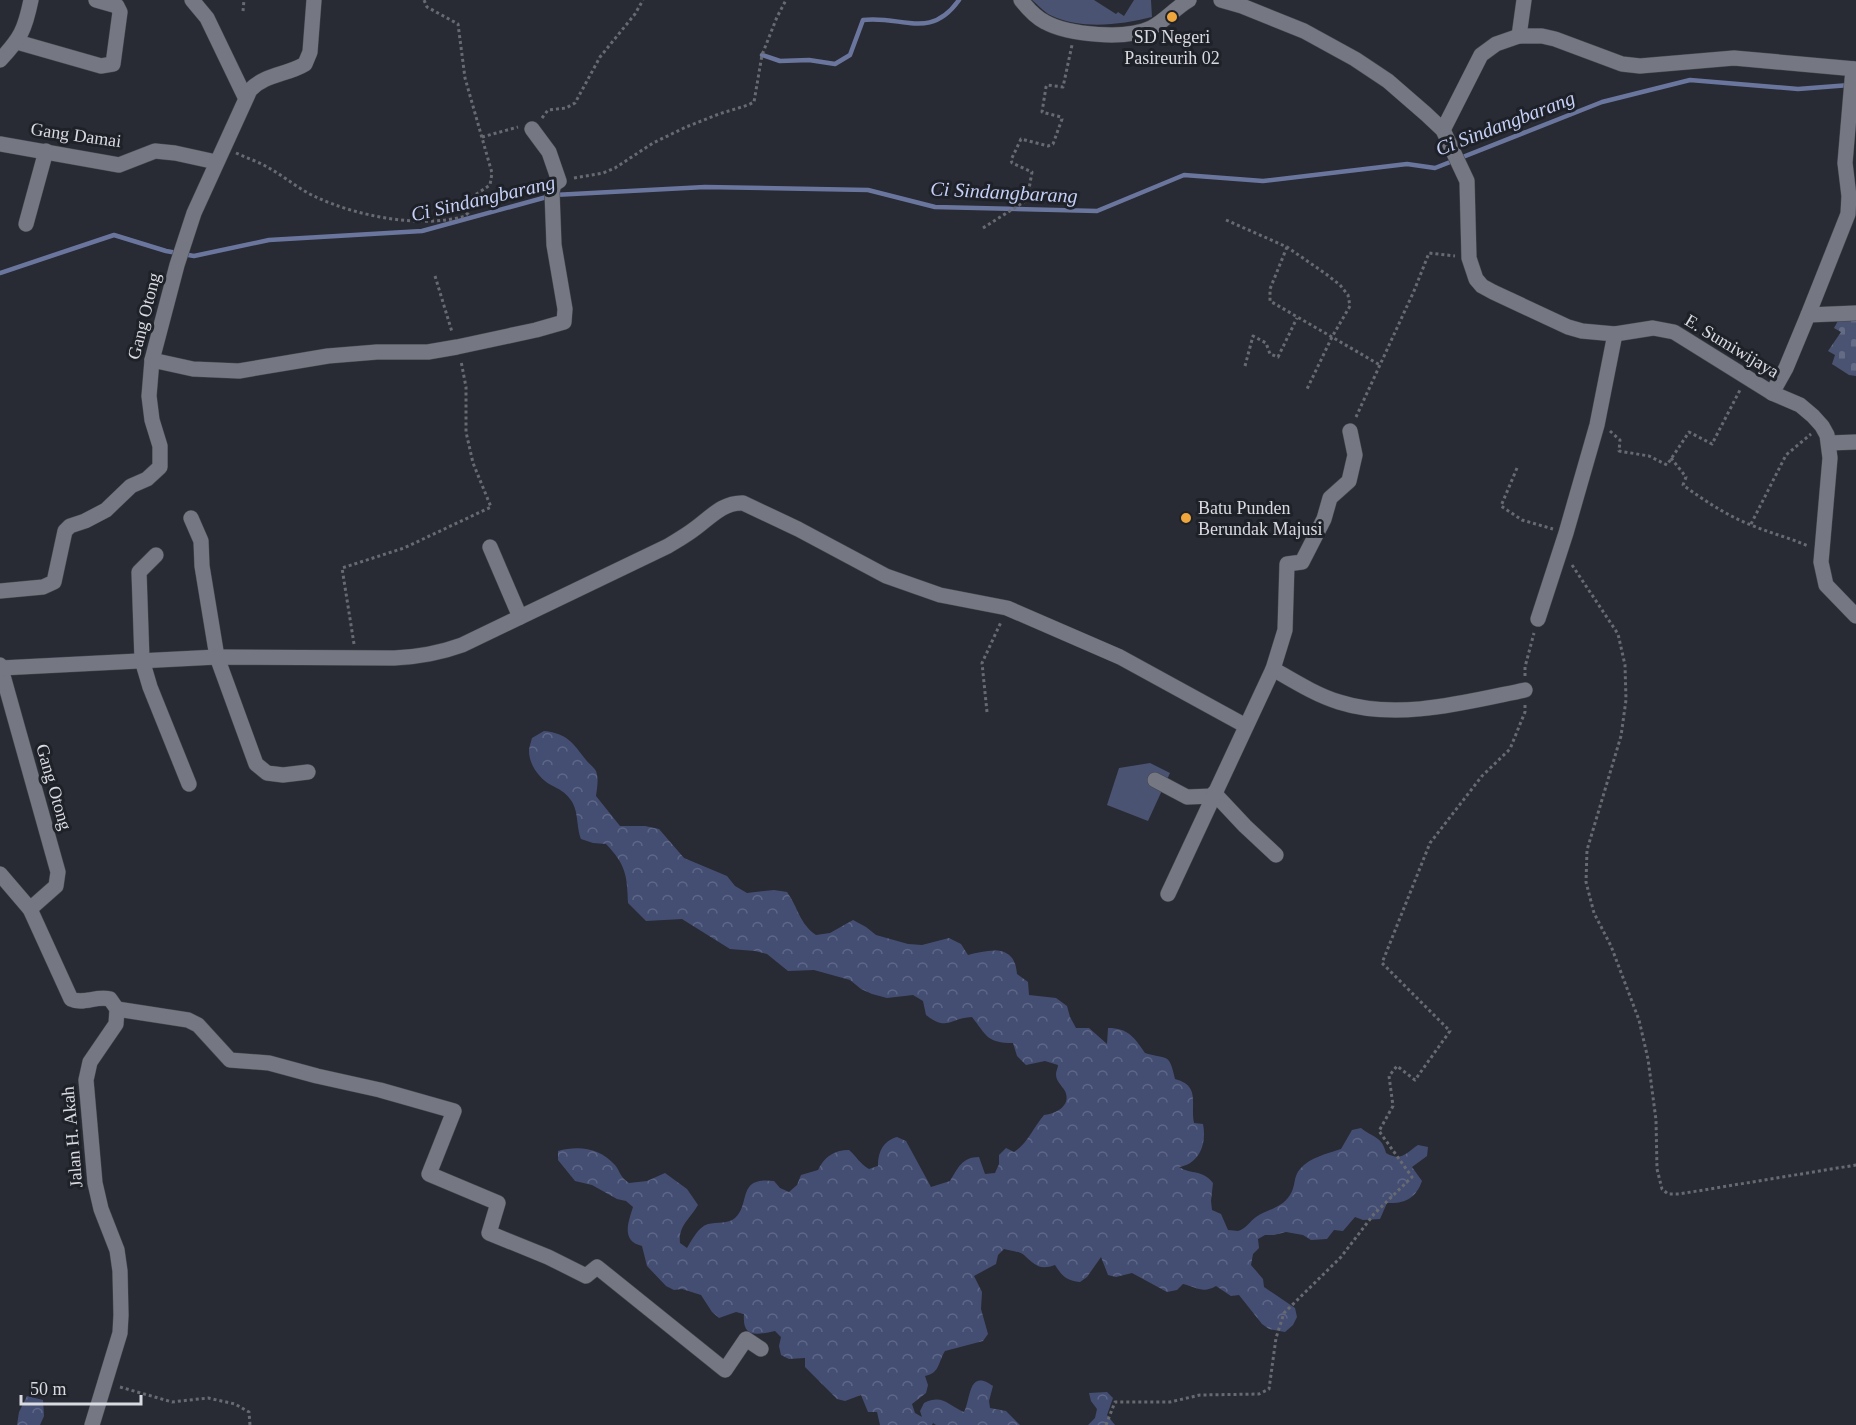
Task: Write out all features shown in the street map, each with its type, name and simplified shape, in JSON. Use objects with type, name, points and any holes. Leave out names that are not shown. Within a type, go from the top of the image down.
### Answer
[{"type":"street","points":[[0,60],[16,42],[25,24],[31,0]]},
{"type":"street","points":[[16,42],[101,66],[112,64],[120,12],[117,6],[96,0]]},
{"type":"street","points":[[192,0],[207,18],[246,98]]},
{"type":"street","name":"Gang Otong","points":[[0,591],[43,587],[54,582],[65,531],[70,526],[106,510],[131,486],[147,479],[160,467],[160,446],[152,420],[149,396],[152,360],[194,213],[246,98],[256,84],[305,64],[310,52],[314,0]]},
{"type":"street","points":[[1021,0],[1035,16],[1046,23],[1075,31],[1124,34],[1153,27],[1189,0]]},
{"type":"street","name":"E. Sumiwijaya","points":[[1221,0],[1304,31],[1355,59],[1388,81],[1445,135],[1460,163],[1468,188],[1469,258],[1476,279],[1482,286],[1568,327],[1582,331],[1615,334],[1653,328],[1674,332],[1747,376],[1779,380],[1822,426],[1829,443],[1830,458],[1821,562],[1826,585],[1856,616]]},
{"type":"street","points":[[1519,36],[1524,0]]},
{"type":"street","points":[[1445,135],[1481,55],[1496,44],[1519,36],[1542,36],[1555,39],[1622,64],[1640,66],[1734,58],[1854,73],[1845,163],[1849,196],[1848,214],[1808,315],[1779,380]]},
{"type":"street","points":[[152,360],[193,369],[239,371],[377,352],[428,352],[537,330],[564,322],[566,309],[555,245],[555,186],[549,152],[532,129]]},
{"type":"street","name":"Gang Damai","points":[[0,144],[119,165],[155,151],[220,155]]},
{"type":"street","points":[[26,224],[46,151]]},
{"type":"street","points":[[1808,315],[1856,313]]},
{"type":"street","points":[[1539,619],[1597,425],[1615,334]]},
{"type":"street","points":[[1168,894],[1273,669],[1285,630],[1287,564],[1302,562],[1324,519],[1330,498],[1349,481],[1355,455],[1350,431]]},
{"type":"street","points":[[1829,443],[1856,442]]},
{"type":"street","points":[[0,666],[217,657],[418,657],[442,652],[462,645],[668,546],[693,531],[722,508],[735,503],[743,503],[896,580],[940,595],[1007,608],[1120,657],[1246,726]]},
{"type":"street","points":[[191,518],[201,541],[202,566],[217,657],[255,764],[267,773],[284,775],[308,772]]},
{"type":"street","points":[[490,547],[520,617]]},
{"type":"street","points":[[156,555],[139,572],[142,660],[150,687],[189,784]]},
{"type":"street","name":"Gang Otong","points":[[0,666],[58,872],[56,886],[30,909]]},
{"type":"street","points":[[1273,669],[1338,702],[1364,708],[1399,710],[1439,706],[1525,690]]},
{"type":"street","points":[[1155,780],[1187,797],[1214,794]]},
{"type":"street","points":[[1214,794],[1276,855]]},
{"type":"street","points":[[0,874],[30,909],[53,962],[74,1001],[105,997],[110,999],[117,1009],[188,1020],[198,1026],[230,1060],[269,1063],[454,1111],[429,1174],[498,1203],[489,1233],[548,1257],[586,1276],[597,1267],[725,1370],[746,1339],[761,1349]]},
{"type":"street","name":"Jalan H. Akah","points":[[92,1425],[120,1333],[120,1271],[117,1250],[101,1209],[95,1183],[86,1080],[90,1062],[116,1024],[117,1009]]},
{"type":"path","points":[[243,11],[244,0]]},
{"type":"path","points":[[220,155],[268,167],[316,197],[367,214],[399,220],[426,221],[465,216],[472,197],[490,185],[492,174],[465,78],[458,24],[427,7],[424,0]]},
{"type":"path","points":[[482,137],[511,128],[538,128],[543,115],[548,110],[567,108],[575,103],[600,57],[643,0]]},
{"type":"path","points":[[555,186],[615,168],[653,143],[686,127],[753,102],[762,55],[786,0]]},
{"type":"path","points":[[983,228],[1027,200],[1032,172],[1011,160],[1021,139],[1048,146],[1053,144],[1062,119],[1042,112],[1046,87],[1047,84],[1063,87],[1075,31]]},
{"type":"path","points":[[1226,220],[1287,247],[1340,285],[1348,295],[1350,306],[1307,388]]},
{"type":"path","points":[[1287,247],[1269,296],[1270,301],[1380,365]]},
{"type":"path","points":[[1350,431],[1429,253],[1469,258]]},
{"type":"path","points":[[356,658],[342,568],[404,548],[491,507],[473,463],[466,432],[466,387],[457,347],[435,276]]},
{"type":"path","points":[[1245,366],[1253,336],[1266,343],[1270,354],[1278,357],[1297,318]]},
{"type":"path","points":[[1597,425],[1620,440],[1619,451],[1649,456],[1667,465],[1689,432],[1712,444],[1747,376]]},
{"type":"path","points":[[1750,525],[1786,455],[1822,426]]},
{"type":"path","points":[[1671,458],[1686,477],[1683,485],[1722,512],[1750,525],[1821,551]]},
{"type":"path","points":[[1517,468],[1501,506],[1522,520],[1566,533]]},
{"type":"path","points":[[1561,549],[1618,634],[1626,665],[1626,700],[1621,736],[1587,850],[1586,882],[1594,913],[1611,946],[1641,1029],[1648,1059],[1656,1120],[1657,1169],[1662,1190],[1668,1194],[1678,1194],[1856,1165]]},
{"type":"path","points":[[987,712],[982,663],[1007,608]]},
{"type":"path","points":[[1106,1425],[1115,1402],[1170,1402],[1200,1395],[1259,1394],[1269,1389],[1276,1338],[1284,1313],[1341,1257],[1374,1214],[1412,1177],[1379,1131],[1393,1106],[1389,1076],[1397,1066],[1415,1080],[1450,1031],[1382,963],[1430,843],[1482,777],[1510,749],[1525,712],[1527,658],[1539,619]]},
{"type":"path","points":[[104,1381],[172,1402],[208,1398],[236,1404],[249,1412],[250,1425]]},
{"type":"green space","points":[[1032,0],[1094,0],[1116,14],[1118,12],[1124,16],[1134,0],[1151,0],[1152,17],[1114,24],[1075,23],[1050,15]]},
{"type":"green space","points":[[1856,318],[1856,376],[1849,375],[1832,364],[1835,355],[1828,351],[1841,332],[1834,328],[1839,319]]},
{"type":"green space","points":[[544,731],[559,734],[569,740],[594,768],[598,784],[596,796],[620,826],[645,826],[659,829],[684,858],[727,876],[735,886],[747,893],[774,890],[787,892],[803,921],[816,935],[830,933],[853,920],[876,935],[908,944],[922,945],[949,938],[961,944],[968,955],[993,950],[1007,953],[1015,964],[1017,974],[1028,982],[1029,995],[1056,998],[1067,1006],[1076,1028],[1089,1028],[1107,1044],[1108,1028],[1121,1030],[1134,1038],[1145,1053],[1166,1058],[1171,1065],[1175,1079],[1183,1082],[1191,1091],[1194,1123],[1203,1124],[1204,1131],[1200,1152],[1192,1162],[1179,1167],[1201,1174],[1213,1183],[1212,1210],[1221,1214],[1228,1230],[1241,1230],[1256,1217],[1283,1203],[1292,1192],[1296,1175],[1300,1169],[1314,1159],[1341,1149],[1352,1130],[1361,1128],[1379,1140],[1386,1153],[1391,1156],[1400,1157],[1418,1145],[1428,1147],[1427,1156],[1412,1167],[1422,1181],[1420,1187],[1409,1199],[1387,1203],[1380,1219],[1363,1220],[1355,1217],[1343,1231],[1334,1230],[1327,1239],[1311,1240],[1303,1235],[1286,1232],[1265,1235],[1258,1239],[1259,1248],[1253,1254],[1251,1265],[1263,1279],[1264,1287],[1295,1308],[1297,1317],[1293,1325],[1285,1332],[1269,1329],[1262,1324],[1239,1295],[1231,1296],[1216,1286],[1203,1290],[1183,1284],[1177,1290],[1167,1292],[1132,1273],[1116,1277],[1108,1275],[1101,1257],[1087,1277],[1080,1282],[1065,1277],[1055,1265],[1041,1267],[1022,1254],[1004,1249],[998,1255],[996,1264],[974,1276],[982,1292],[981,1309],[988,1334],[983,1341],[945,1351],[936,1370],[925,1376],[928,1385],[926,1393],[912,1404],[915,1413],[922,1417],[920,1411],[924,1403],[936,1400],[941,1400],[964,1412],[972,1387],[979,1381],[985,1381],[993,1386],[989,1401],[990,1408],[1006,1411],[1020,1425],[936,1425],[933,1423],[932,1425],[880,1425],[877,1412],[868,1412],[861,1395],[845,1401],[837,1399],[805,1367],[805,1358],[789,1359],[781,1355],[779,1346],[781,1337],[775,1331],[752,1333],[745,1327],[744,1314],[736,1312],[719,1318],[712,1312],[701,1295],[682,1289],[674,1290],[666,1286],[647,1266],[642,1246],[635,1244],[629,1236],[628,1225],[633,1207],[626,1201],[617,1199],[592,1185],[575,1181],[558,1160],[558,1151],[574,1148],[589,1149],[609,1159],[629,1183],[647,1181],[665,1173],[687,1189],[698,1205],[681,1232],[680,1243],[687,1248],[704,1226],[735,1218],[740,1212],[746,1192],[754,1183],[774,1181],[780,1188],[789,1192],[797,1185],[801,1175],[818,1170],[823,1161],[839,1151],[849,1150],[869,1169],[878,1166],[882,1148],[888,1141],[897,1137],[906,1141],[931,1187],[950,1181],[961,1164],[973,1157],[979,1157],[985,1174],[995,1173],[999,1164],[999,1155],[1006,1148],[1014,1152],[1027,1140],[1044,1115],[1057,1111],[1064,1105],[1067,1096],[1056,1077],[1058,1065],[1045,1061],[1026,1065],[1017,1056],[1013,1043],[998,1042],[988,1037],[972,1017],[939,1023],[926,1015],[923,1001],[913,995],[887,998],[861,989],[850,980],[814,970],[788,971],[767,954],[730,949],[682,919],[646,921],[628,903],[626,878],[618,858],[606,844],[581,839],[573,803],[566,794],[543,779],[533,766],[529,756],[532,738]]},
{"type":"green space","points":[[1150,763],[1170,773],[1148,821],[1107,805],[1119,768]]},
{"type":"green space","points":[[1107,1392],[1113,1398],[1107,1415],[1115,1425],[1088,1425],[1095,1418],[1097,1409],[1089,1393]]},
{"type":"green space","points":[[27,1396],[43,1400],[44,1416],[40,1425],[17,1425],[19,1412]]},
{"type":"waterway","points":[[762,55],[780,61],[809,60],[835,64],[850,55],[863,20],[926,23],[937,20],[959,0]]},
{"type":"waterway","name":"Ci Sindangbarang","points":[[0,273],[114,235],[166,251],[194,256],[269,240],[422,231],[554,195],[705,187],[868,190],[935,207],[1097,211],[1184,175],[1263,181],[1407,164],[1435,168],[1602,102],[1690,80],[1798,89],[1850,85]]},
{"type":"place","name":"SD Negeri Pasireurih 02","points":[[1172,17]]},
{"type":"place","name":"Batu Punden Berundak Majusi","points":[[1186,518]]}]
